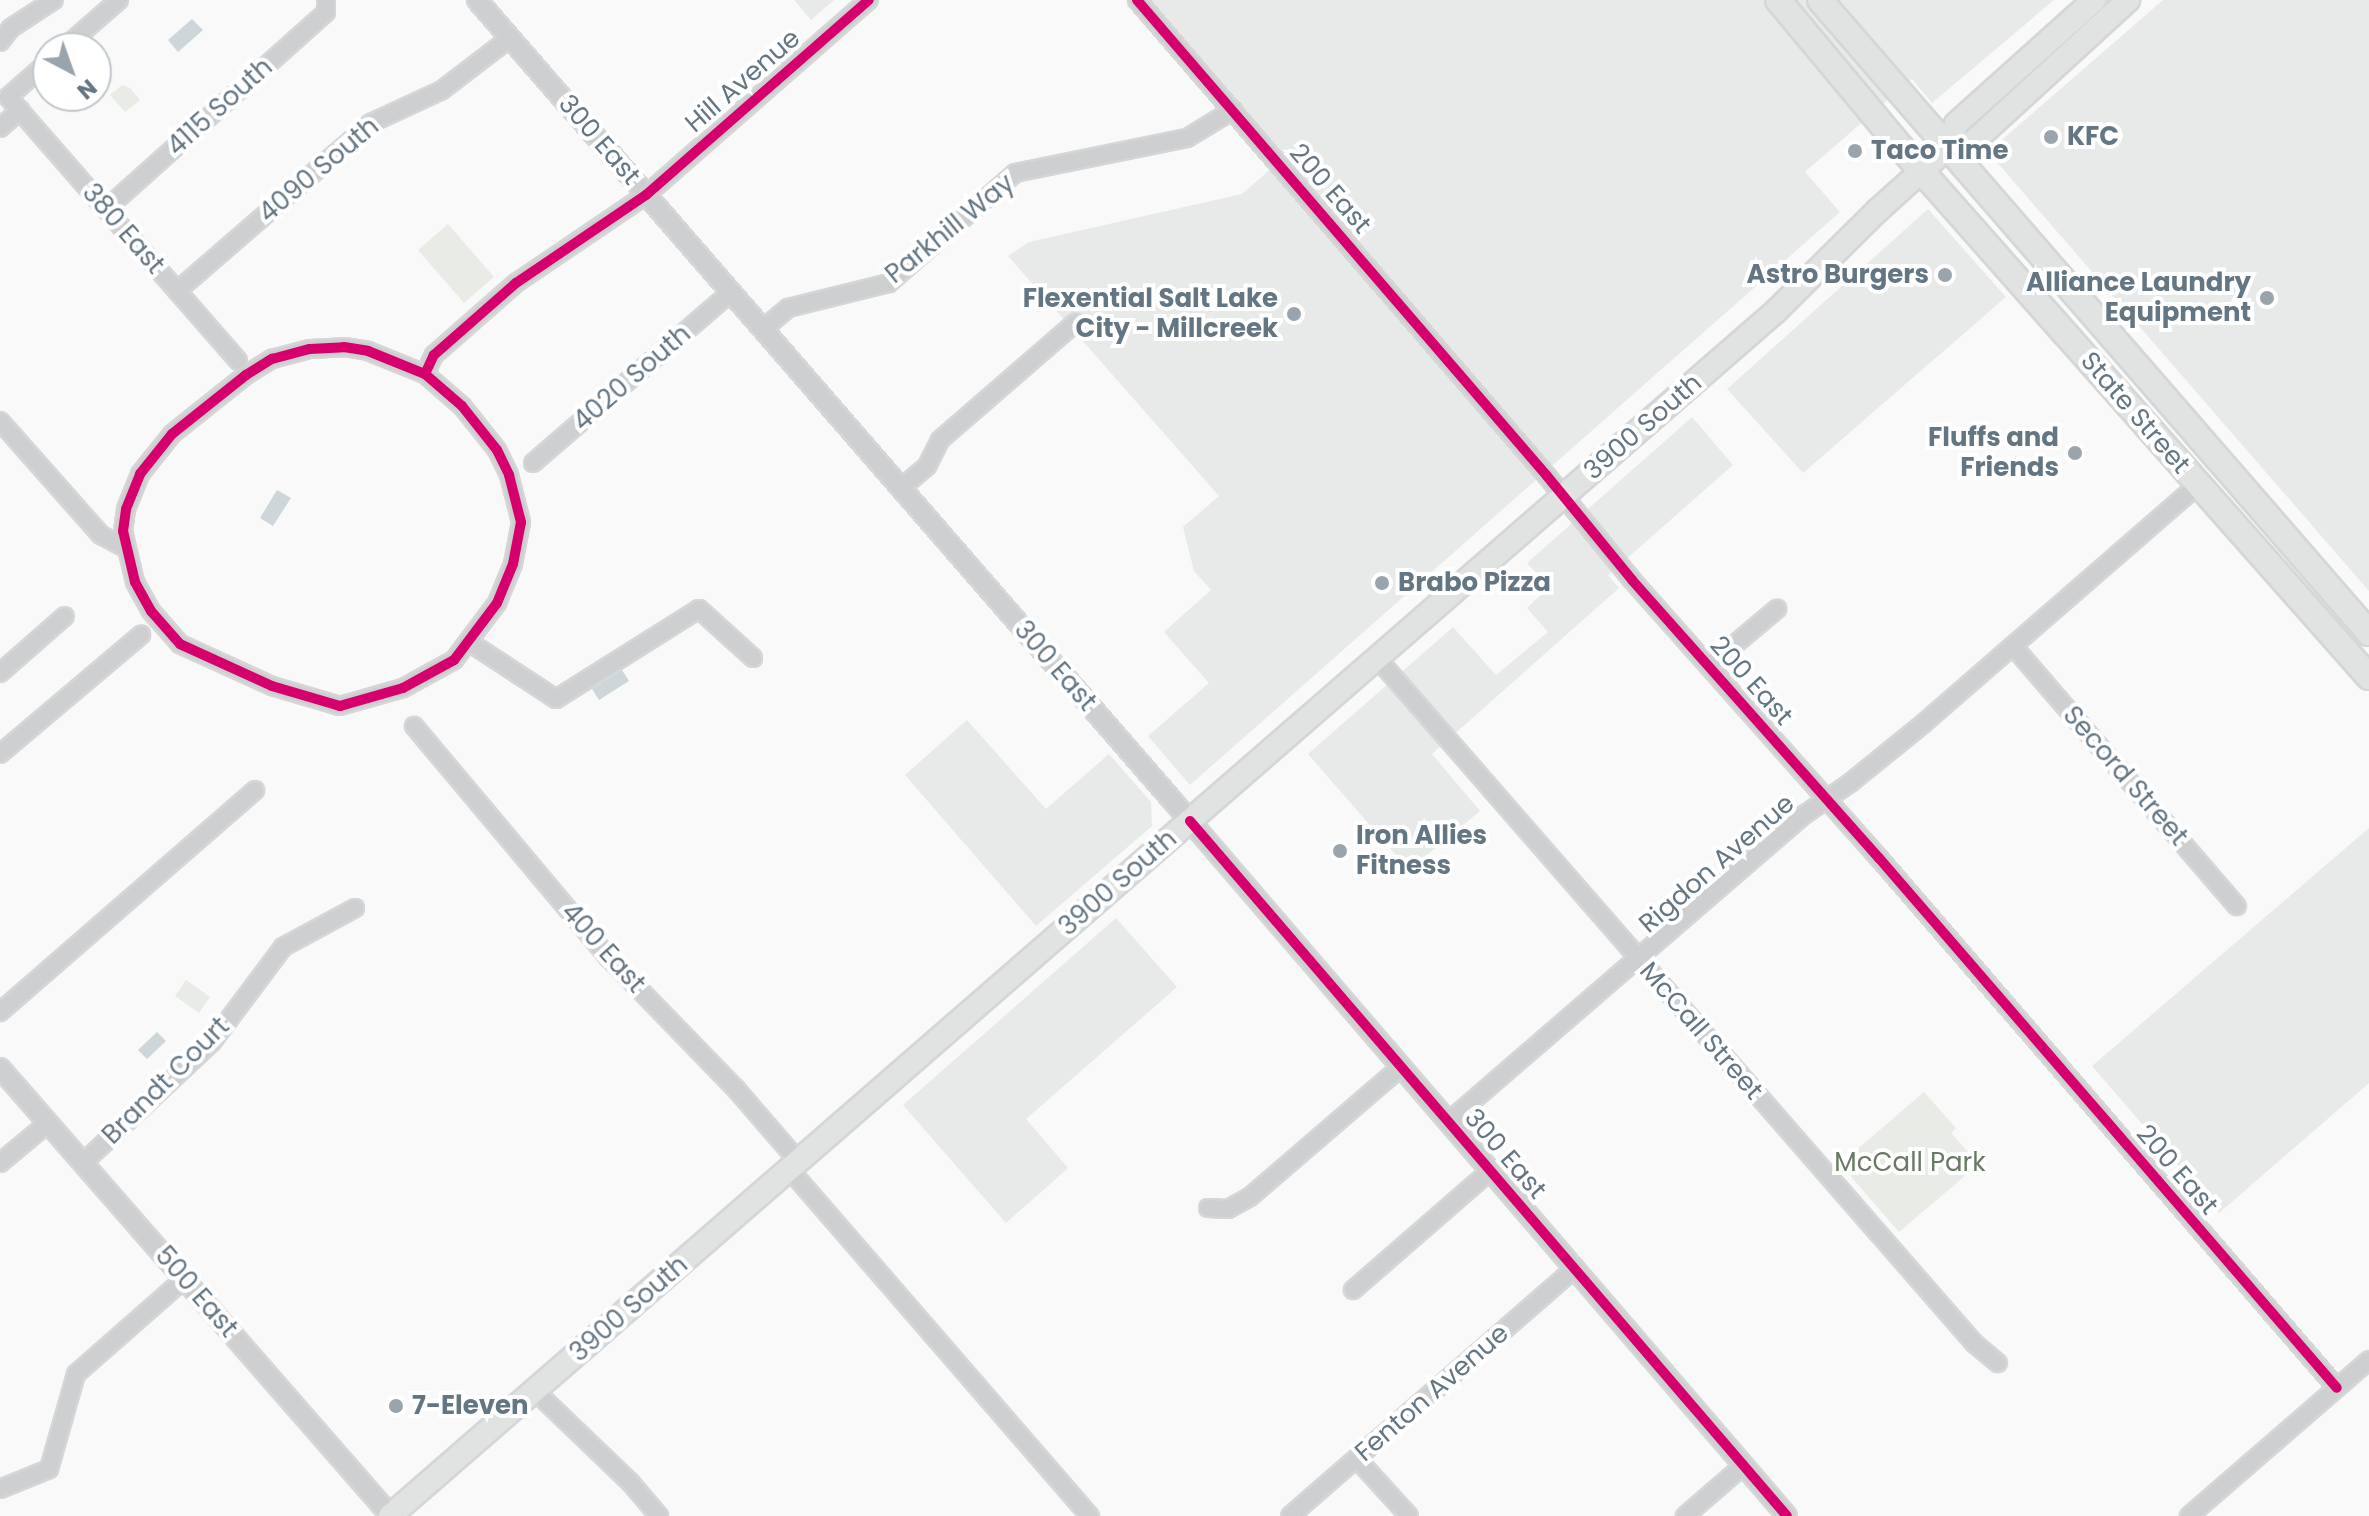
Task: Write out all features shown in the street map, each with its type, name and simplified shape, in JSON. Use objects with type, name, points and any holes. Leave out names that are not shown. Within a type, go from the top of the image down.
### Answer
[{"type":"main road","name":"State Street","points":[[1778,0],[1922,171],[2198,485],[2365,664]]},
{"type":"main road","name":"State Street","points":[[1820,0],[2369,633]]},
{"type":"main road","name":"3900 South","points":[[390,1516],[1776,311],[1947,148],[1956,124],[2094,0]]},
{"type":"main road","name":"3900 South","points":[[1947,148],[1972,143],[2128,0]]},
{"type":"street","points":[[0,42],[11,28],[54,0]]},
{"type":"street","points":[[82,32],[119,0]]},
{"type":"street","name":"4115 South","points":[[106,209],[326,12],[326,0]]},
{"type":"street","name":"300 East","points":[[477,0],[1190,821],[1787,1516]]},
{"type":"street","name":"Hill Avenue","points":[[425,374],[434,355],[516,283],[646,195],[869,0]]},
{"type":"street","name":"200 East","points":[[1137,0],[1709,666],[2337,1388]]},
{"type":"street","name":"4090 South","points":[[177,291],[371,123],[442,90],[510,38]]},
{"type":"street","name":"380 East","points":[[32,76],[8,97],[238,361]]},
{"type":"street","points":[[0,128],[20,110]]},
{"type":"street","name":"Parkhill Way","points":[[763,329],[788,308],[889,283],[1015,173],[1187,138],[1233,110]]},
{"type":"street","name":"4020 South","points":[[533,463],[731,292]]},
{"type":"street","points":[[901,488],[927,466],[940,440],[1075,323]]},
{"type":"street","points":[[344,347],[368,351],[425,374],[462,406],[497,450],[509,475],[521,522],[513,564],[497,603],[454,660],[403,688],[340,706],[272,686],[180,644],[151,611],[135,582],[124,547],[126,509],[149,461],[172,434],[246,375],[285,356],[310,349],[344,347]]},
{"type":"street","points":[[0,421],[101,535],[124,547]]},
{"type":"street","name":"Rigdon Avenue","points":[[1448,1122],[1826,799],[1875,763],[2013,646],[2198,485]]},
{"type":"street","points":[[469,642],[556,699],[699,609],[753,658]]},
{"type":"street","points":[[1709,666],[1777,609]]},
{"type":"street","points":[[0,673],[65,616]]},
{"type":"street","points":[[0,754],[141,635]]},
{"type":"street","name":"Secord Street","points":[[2013,646],[2237,906]]},
{"type":"street","name":"McCall Street","points":[[1377,658],[1974,1343],[1998,1363]]},
{"type":"street","name":"400 East","points":[[414,726],[608,957],[736,1089],[795,1166],[1090,1516]]},
{"type":"street","points":[[0,1012],[255,790]]},
{"type":"street","name":"Brandt Court","points":[[83,1163],[212,1042],[283,947],[355,908]]},
{"type":"street","points":[[1208,1208],[1228,1209],[1251,1196],[1401,1067]]},
{"type":"street","name":"500 East","points":[[0,1068],[390,1516]]},
{"type":"street","points":[[0,1163],[48,1123]]},
{"type":"street","points":[[1353,1290],[1490,1171]]},
{"type":"street","name":"Fenton Avenue","points":[[1290,1516],[1574,1269]]},
{"type":"street","points":[[0,1489],[49,1469],[68,1392],[76,1374],[184,1279]]},
{"type":"street","points":[[2189,1516],[2369,1360]]},
{"type":"street","points":[[535,1391],[630,1482],[659,1516]]},
{"type":"street","points":[[1357,1459],[1409,1516]]},
{"type":"street","points":[[1685,1516],[1744,1465]]},
{"type":"shaded area","points":[[794,0],[834,0],[811,20]]},
{"type":"shaded area","points":[[1140,0],[2054,0],[1932,103],[1912,79],[1805,172],[1840,212],[1190,785],[1148,736],[1209,683],[1164,632],[1211,590],[1194,571],[1183,527],[1219,496],[1008,256],[1029,242],[1242,194],[1281,160]]},
{"type":"shaded area","points":[[2163,0],[2369,0],[2369,591],[1988,152]]},
{"type":"shaded area","points":[[192,19],[203,30],[178,52],[168,40]]},
{"type":"shaded area","points":[[1928,209],[2006,297],[1803,473],[1727,389]]},
{"type":"shaded area","points":[[1692,417],[1733,465],[1608,575],[1619,588],[1432,754],[1480,811],[1409,870],[1308,754],[1453,627],[1496,675],[1548,632],[1527,608],[1549,587],[1527,563]]},
{"type":"shaded area","points":[[277,490],[291,498],[273,526],[260,518]]},
{"type":"shaded area","points":[[622,670],[629,681],[599,700],[592,689]]},
{"type":"shaded area","points":[[967,720],[1046,809],[1109,754],[1151,802],[1152,826],[1036,926],[905,775]]},
{"type":"shaded area","points":[[2369,828],[2369,1083],[2219,1213],[2092,1066]]},
{"type":"shaded area","points":[[1116,918],[1177,987],[1026,1119],[1068,1168],[1006,1223],[903,1105]]},
{"type":"shaded area","points":[[157,1032],[166,1041],[147,1059],[138,1050]]},
{"type":"green space","points":[[122,85],[130,88],[140,100],[125,112],[112,93]]},
{"type":"green space","points":[[448,224],[494,277],[464,303],[418,250]]},
{"type":"green space","points":[[186,980],[210,997],[199,1013],[175,996]]},
{"type":"green space","name":"McCall Park","points":[[1924,1092],[1956,1128],[1951,1133],[1979,1164],[1899,1232],[1840,1164]]},
{"type":"cycle path","points":[[425,374],[462,406],[497,450],[509,475],[521,522],[513,564],[497,603],[454,660],[403,688],[340,706],[272,686],[180,644],[151,611],[135,582],[123,531],[126,509],[140,474],[172,434],[246,375],[272,359],[310,349],[344,347],[368,351],[425,374],[434,355],[516,283],[646,195],[869,0]]},
{"type":"cycle path","points":[[1137,0],[1547,476],[1632,580],[1879,858],[2337,1388]]},
{"type":"cycle path","points":[[1190,821],[1787,1516]]},
{"type":"place","name":"KFC","points":[[2051,137]]},
{"type":"place","name":"Taco Time","points":[[1855,151]]},
{"type":"place","name":"Astro Burgers","points":[[1945,275]]},
{"type":"place","name":"Alliance Laundry Equipment","points":[[2267,298]]},
{"type":"place","name":"Flexential Salt Lake City - Millcreek","points":[[1294,314]]},
{"type":"place","name":"Fluffs and Friends","points":[[2075,453]]},
{"type":"place","name":"Brabo Pizza","points":[[1382,583]]},
{"type":"place","name":"Iron Allies Fitness","points":[[1340,851]]},
{"type":"place","name":"7-Eleven","points":[[396,1406]]}]
